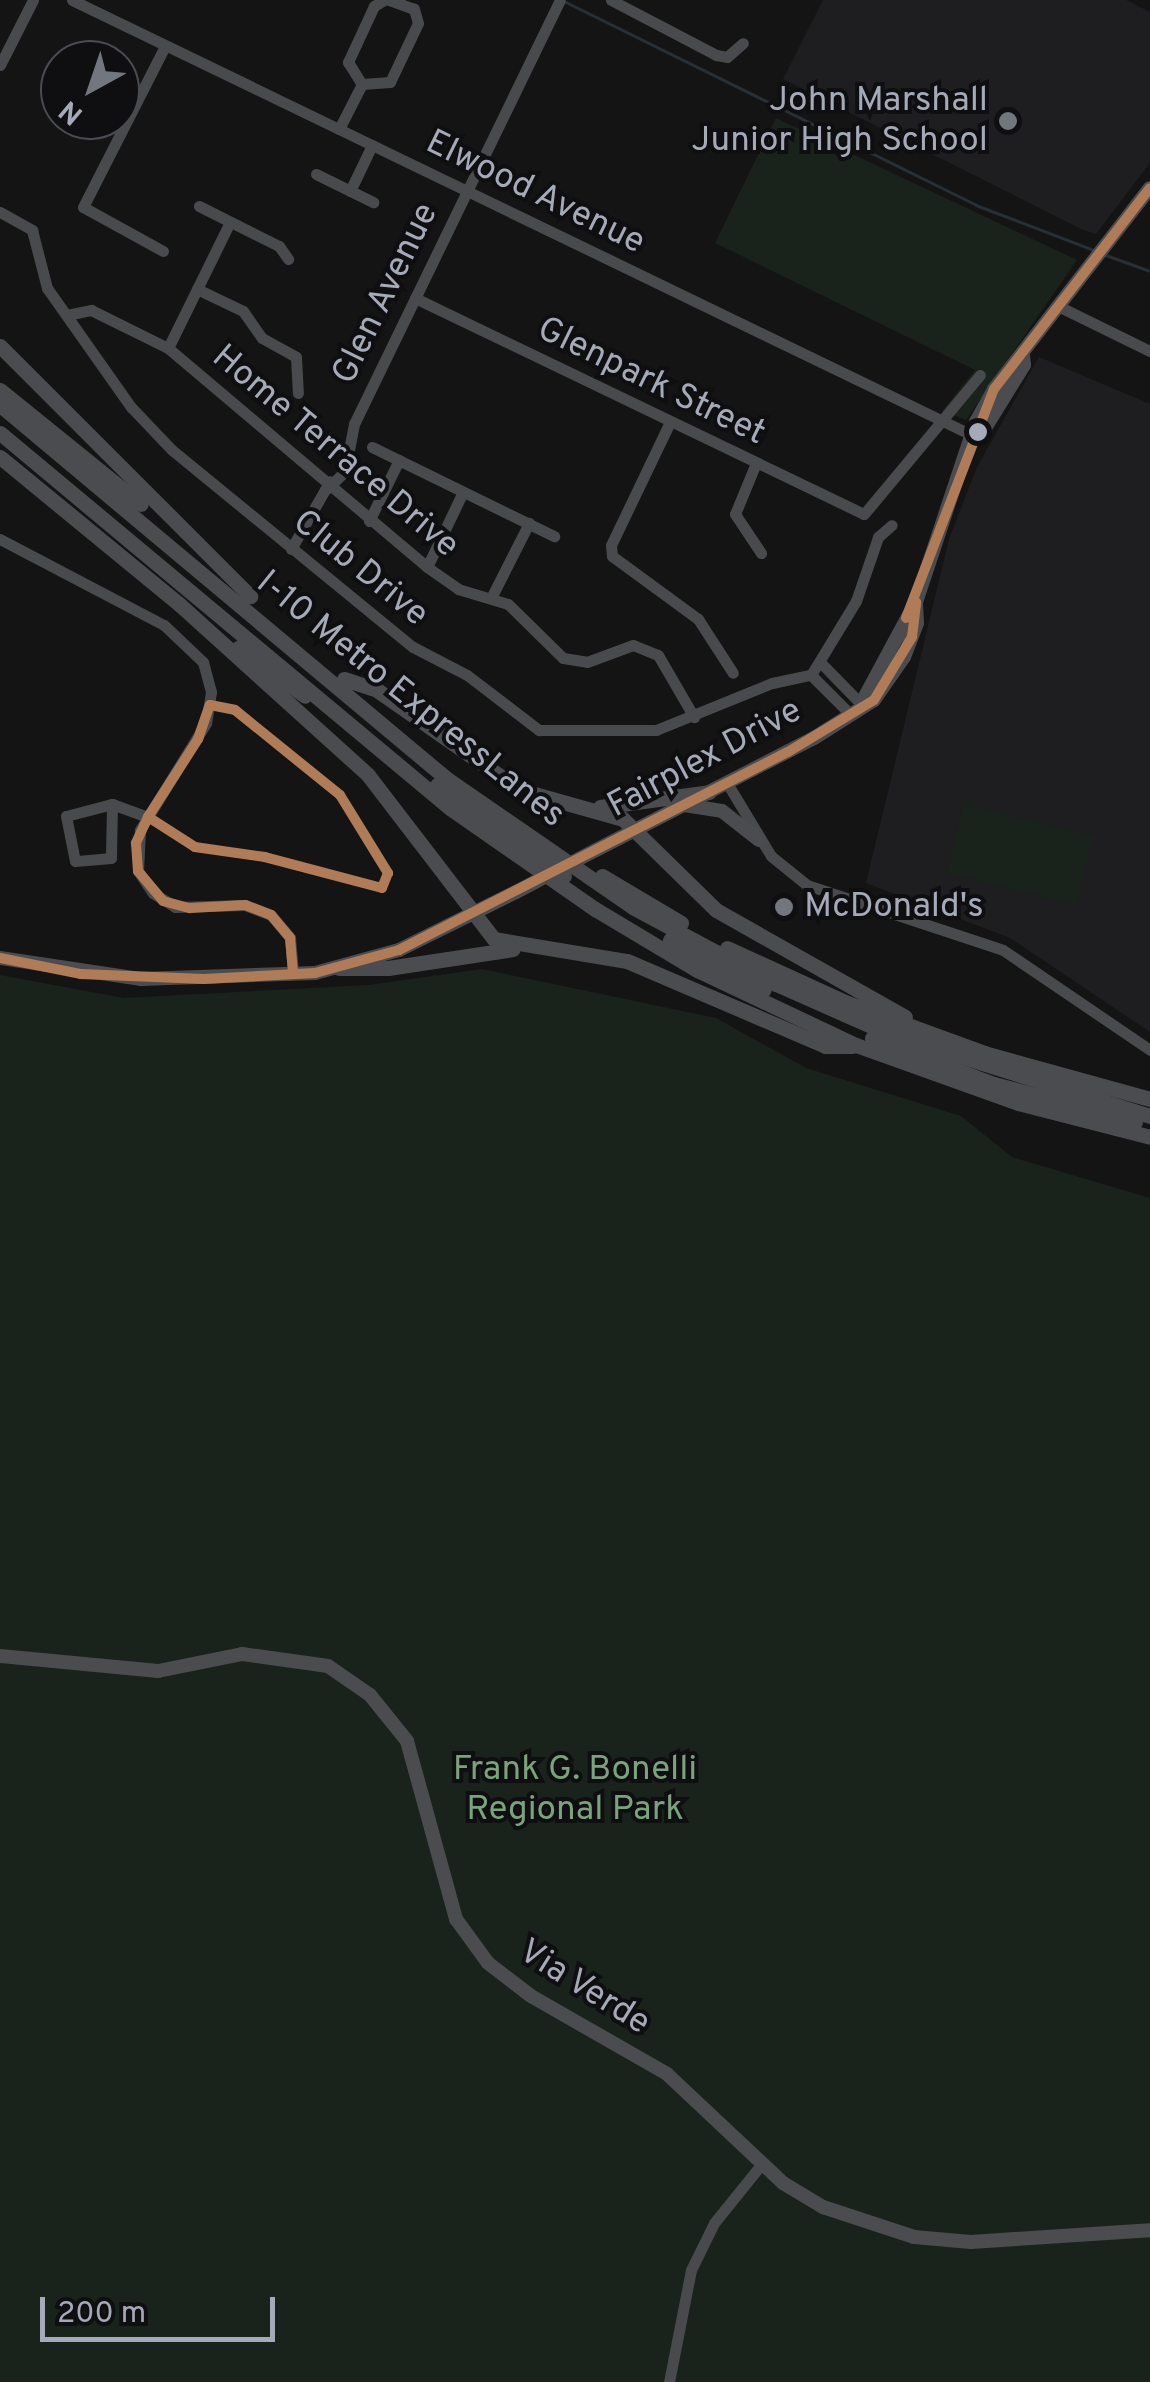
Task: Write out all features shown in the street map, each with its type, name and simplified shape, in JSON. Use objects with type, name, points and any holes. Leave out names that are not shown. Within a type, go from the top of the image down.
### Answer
[{"type":"highway","points":[[0,346],[250,596]]},
{"type":"highway","points":[[0,390],[492,800],[613,883],[774,971],[934,1035],[1150,1099]]},
{"type":"highway","name":"I-10 Metro ExpressLanes","points":[[0,404],[447,779],[634,908],[776,984],[888,1033],[1150,1116]]},
{"type":"highway","points":[[0,433],[388,757]]},
{"type":"highway","points":[[0,457],[178,604],[382,789],[501,942],[556,947],[627,961],[825,1046],[856,1046]]},
{"type":"highway","points":[[178,604],[388,757],[490,838],[594,909],[697,970],[856,1046],[1018,1104],[1150,1137]]},
{"type":"highway","points":[[344,679],[377,690],[520,790],[612,812],[716,910],[934,1035]]},
{"type":"highway","name":"I-10 Metro ExpressLanes","points":[[300,680],[322,688],[537,859],[708,962],[934,1063],[1150,1125]]},
{"type":"highway","points":[[591,808],[709,792]]},
{"type":"highway","points":[[339,968],[388,968],[556,947]]},
{"type":"main road","points":[[855,709],[916,602],[994,390],[1150,188]]},
{"type":"main road","name":"Fairplex Drive","points":[[0,958],[141,979],[293,974],[339,968],[399,950],[516,892],[727,783],[855,709]]},
{"type":"main road","points":[[684,805],[722,811],[759,840]]},
{"type":"main road","name":"Via Verde","points":[[0,1656],[158,1671],[242,1654],[328,1666],[370,1695],[408,1741],[456,1919],[488,1963],[531,1996],[667,2074],[760,2166],[823,2207],[914,2237],[971,2242],[1150,2230]]},
{"type":"street","points":[[0,65],[33,0]]},
{"type":"street","name":"Elwood Avenue","points":[[72,0],[974,436]]},
{"type":"street","points":[[387,0],[414,9],[418,24],[390,82],[362,84],[348,62],[374,6],[387,0]]},
{"type":"street","points":[[611,0],[716,55],[727,57],[744,43]]},
{"type":"street","name":"Glen Avenue","points":[[291,549],[339,474],[354,424],[559,2]]},
{"type":"street","points":[[163,251],[82,207],[164,46]]},
{"type":"street","points":[[339,129],[362,84]]},
{"type":"street","points":[[350,191],[372,145]]},
{"type":"street","points":[[316,174],[373,202]]},
{"type":"street","points":[[198,206],[280,246],[288,258]]},
{"type":"street","name":"Club Drive","points":[[0,212],[32,230],[42,279],[141,419],[291,549],[424,655],[467,675],[539,730],[631,733],[694,717],[772,683],[811,676]]},
{"type":"street","points":[[168,348],[230,222]]},
{"type":"street","points":[[197,288],[243,311],[262,338],[296,358],[298,393]]},
{"type":"street","name":"Glenpark Street","points":[[416,298],[864,514],[941,421]]},
{"type":"street","points":[[1060,307],[1150,350]]},
{"type":"street","name":"Home Terrace Drive","points":[[66,315],[91,310],[168,348],[328,488],[427,567],[458,589],[492,596],[519,613],[550,649],[576,662],[645,647],[669,669],[694,717]]},
{"type":"street","points":[[941,421],[980,375]]},
{"type":"street","points":[[670,422],[611,546],[612,556],[698,619],[733,673]]},
{"type":"street","points":[[372,447],[554,536]]},
{"type":"street","points":[[369,520],[399,460]]},
{"type":"street","points":[[756,463],[735,514],[760,552]]},
{"type":"street","points":[[427,567],[463,492]]},
{"type":"street","points":[[492,596],[528,524]]},
{"type":"street","points":[[855,709],[811,676],[822,664],[856,601],[878,537],[892,525]]},
{"type":"street","points":[[0,539],[164,625],[203,662],[211,692],[206,723],[148,817],[135,858],[153,893],[175,906],[264,910],[290,938],[293,974]]},
{"type":"street","points":[[822,664],[855,709]]},
{"type":"street","points":[[727,783],[759,840],[795,878],[821,892],[945,926],[1003,950],[1150,1050]]},
{"type":"street","points":[[112,804],[111,858],[75,860],[66,816],[112,804],[148,817]]},
{"type":"street","points":[[668,2382],[691,2270],[714,2223],[760,2166]]},
{"type":"shaded area","name":"John Marshall Junior High School","points":[[823,0],[1126,0],[1150,12],[1150,163],[1096,234],[1081,229],[783,79]]},
{"type":"shaded area","points":[[1039,357],[1150,404],[1150,1032],[1010,938],[866,883],[949,539],[977,467]]},
{"type":"green space","points":[[776,118],[1077,260],[966,420],[942,411],[975,370],[715,243]]},
{"type":"green space","points":[[964,804],[1093,836],[1076,905],[947,873]]},
{"type":"green space","name":"Frank G. Bonelli Regional Park","points":[[482,969],[716,1018],[806,1068],[961,1116],[1012,1157],[1150,1198],[1150,2382],[0,2382],[0,975],[124,998],[368,985]]},
{"type":"waterway","points":[[564,1],[976,205],[1094,250]]},
{"type":"waterway","points":[[1106,255],[1150,271]]},
{"type":"transit line","points":[[906,618],[994,389],[1150,188]]},
{"type":"transit line","points":[[0,958],[81,974],[204,979],[315,973],[399,950],[788,752],[874,700],[912,637],[916,602]]},
{"type":"transit line","points":[[210,705],[235,710],[340,795],[388,873],[382,888],[265,857],[195,847],[148,817],[198,739],[210,705]]},
{"type":"transit line","points":[[148,817],[136,843],[138,871],[163,901],[190,908],[245,905],[271,915],[290,938],[293,974]]},
{"type":"place","name":"John Marshall Junior High School","points":[[1008,121]]},
{"type":"place","name":"McDonald's","points":[[784,907]]}]
